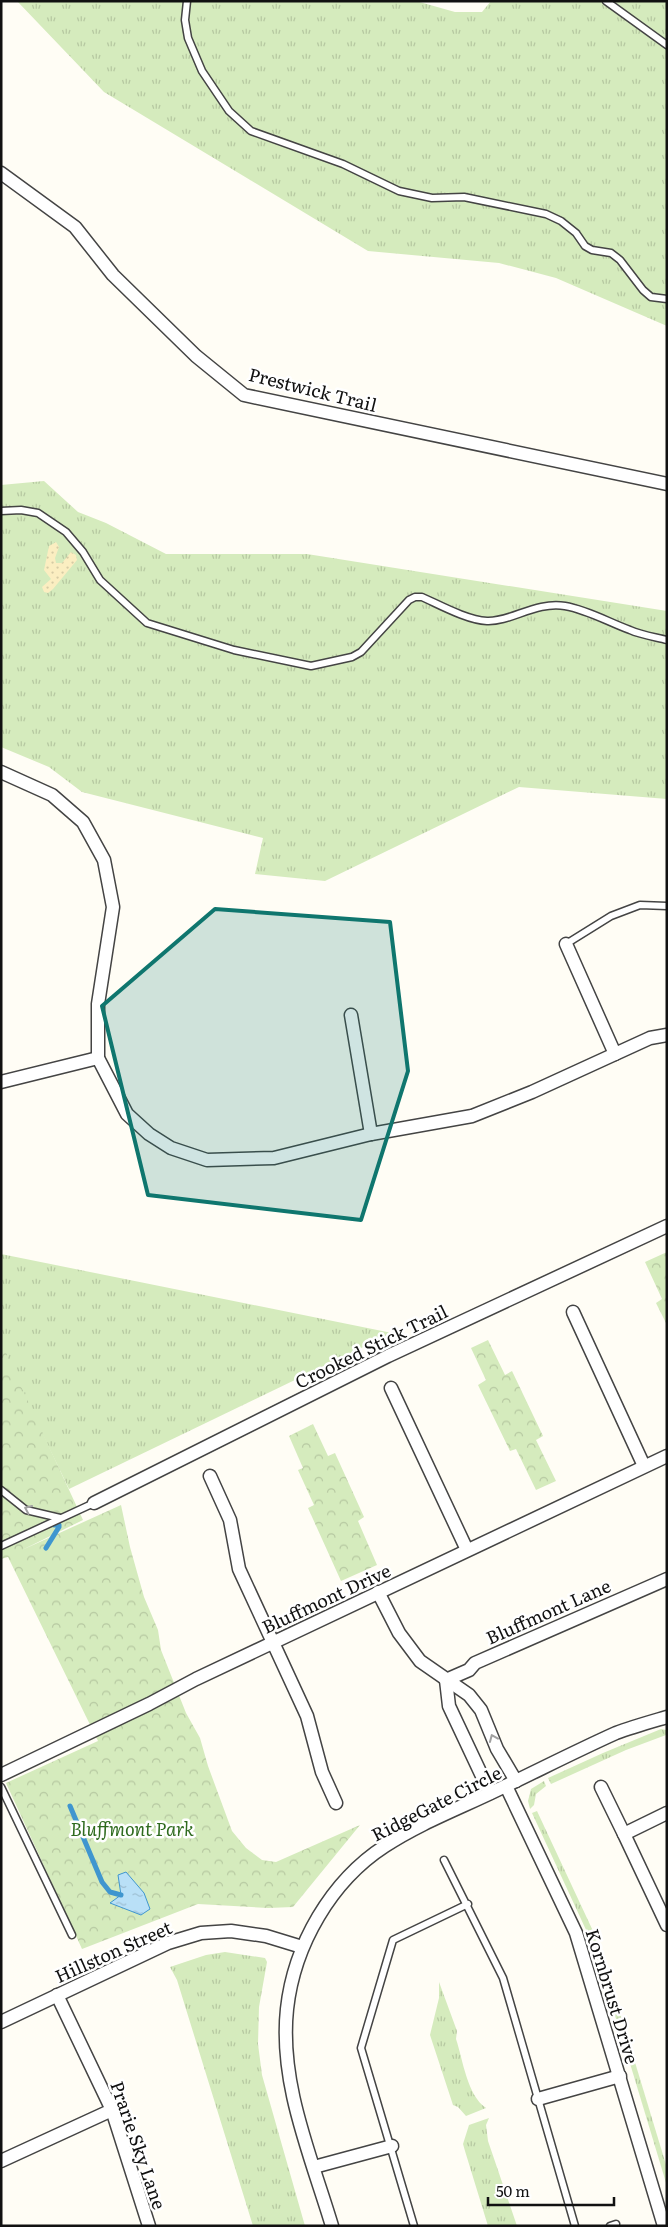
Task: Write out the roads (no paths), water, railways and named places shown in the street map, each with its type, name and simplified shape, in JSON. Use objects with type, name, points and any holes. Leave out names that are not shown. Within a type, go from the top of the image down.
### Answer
[{"type":"street","name":"Prestwick Trail","points":[[1,172],[75,227],[113,275],[196,356],[244,395],[667,484]]},
{"type":"street","points":[[1,772],[52,795],[82,822],[104,860],[114,906],[98,1004],[98,1058],[127,1114],[149,1134],[171,1148],[207,1160],[274,1158],[370,1134],[472,1116],[532,1092],[650,1038],[667,1035]]},
{"type":"street","points":[[566,944],[615,1054]]},
{"type":"street","points":[[351,1015],[370,1134]]},
{"type":"street","points":[[1,1082],[98,1058]]},
{"type":"street","name":"Crooked Stick Trail","points":[[94,1503],[388,1356],[667,1226]]},
{"type":"street","points":[[573,1312],[644,1466]]},
{"type":"street","points":[[391,1388],[467,1550]]},
{"type":"street","name":"Bluffmont Drive","points":[[1,1774],[273,1642],[667,1456]]},
{"type":"street","points":[[210,1476],[230,1520],[239,1568],[307,1716],[322,1772],[336,1802]]},
{"type":"street","name":"Bluffmont Lane","points":[[446,1680],[469,1670],[475,1663],[667,1579]]},
{"type":"street","name":"Kornbrust Drive","points":[[378,1592],[399,1633],[420,1661],[469,1695],[481,1710],[576,1933],[664,2226]]},
{"type":"street","points":[[446,1680],[449,1706],[490,1793]]},
{"type":"street","name":"RidgeGate Circle","points":[[332,2226],[294,2100],[287,2066],[287,2010],[292,1977],[311,1929],[331,1897],[360,1865],[385,1846],[490,1793],[618,1733],[667,1717]]},
{"type":"street","points":[[601,1786],[667,1925]]},
{"type":"street","points":[[624,1834],[667,1814]]},
{"type":"street","name":"Hillston Street","points":[[1,2022],[168,1942],[201,1933],[231,1930],[266,1936],[302,1948]]},
{"type":"street","name":"Prarie Sky Lane","points":[[58,1995],[112,2110],[149,2226]]},
{"type":"street","points":[[538,2099],[620,2076]]},
{"type":"street","points":[[1,2161],[112,2110]]},
{"type":"street","points":[[314,2167],[392,2146]]},
{"type":"lane","points":[[187,1],[185,20],[188,38],[198,63],[229,110],[251,131],[343,164],[399,191],[432,198],[464,197],[546,214],[561,221],[576,232],[585,246],[592,250],[612,253],[651,297],[667,299]]},
{"type":"lane","points":[[606,1],[667,45]]},
{"type":"lane","points":[[1,511],[21,510],[38,513],[52,522],[76,543],[100,580],[148,622],[234,650],[311,666],[352,657],[361,652],[409,600],[415,597],[422,597],[478,620],[488,621],[536,608],[565,606],[599,617],[632,631],[667,640]]},
{"type":"lane","points":[[566,944],[611,916],[640,905],[667,906]]},
{"type":"lane","points":[[1,1490],[26,1510],[60,1518]]},
{"type":"lane","points":[[1,1546],[94,1503]]},
{"type":"lane","points":[[1,1787],[72,1935]]},
{"type":"lane","points":[[444,1860],[468,1904],[503,1978],[575,2226]]},
{"type":"lane","points":[[414,2226],[392,2146],[361,2048],[393,1940],[468,1904]]},
{"type":"water","points":[[126,1872],[144,1893],[150,1909],[141,1915],[110,1903],[121,1895],[118,1875]]},
{"type":"waterway","points":[[46,1548],[59,1527],[59,1525],[54,1525]]},
{"type":"waterway","points":[[70,1806],[102,1882],[110,1892],[121,1895]]},
{"type":"park label","name":"Bluffmont Park","points":[[132,1828]]}]
